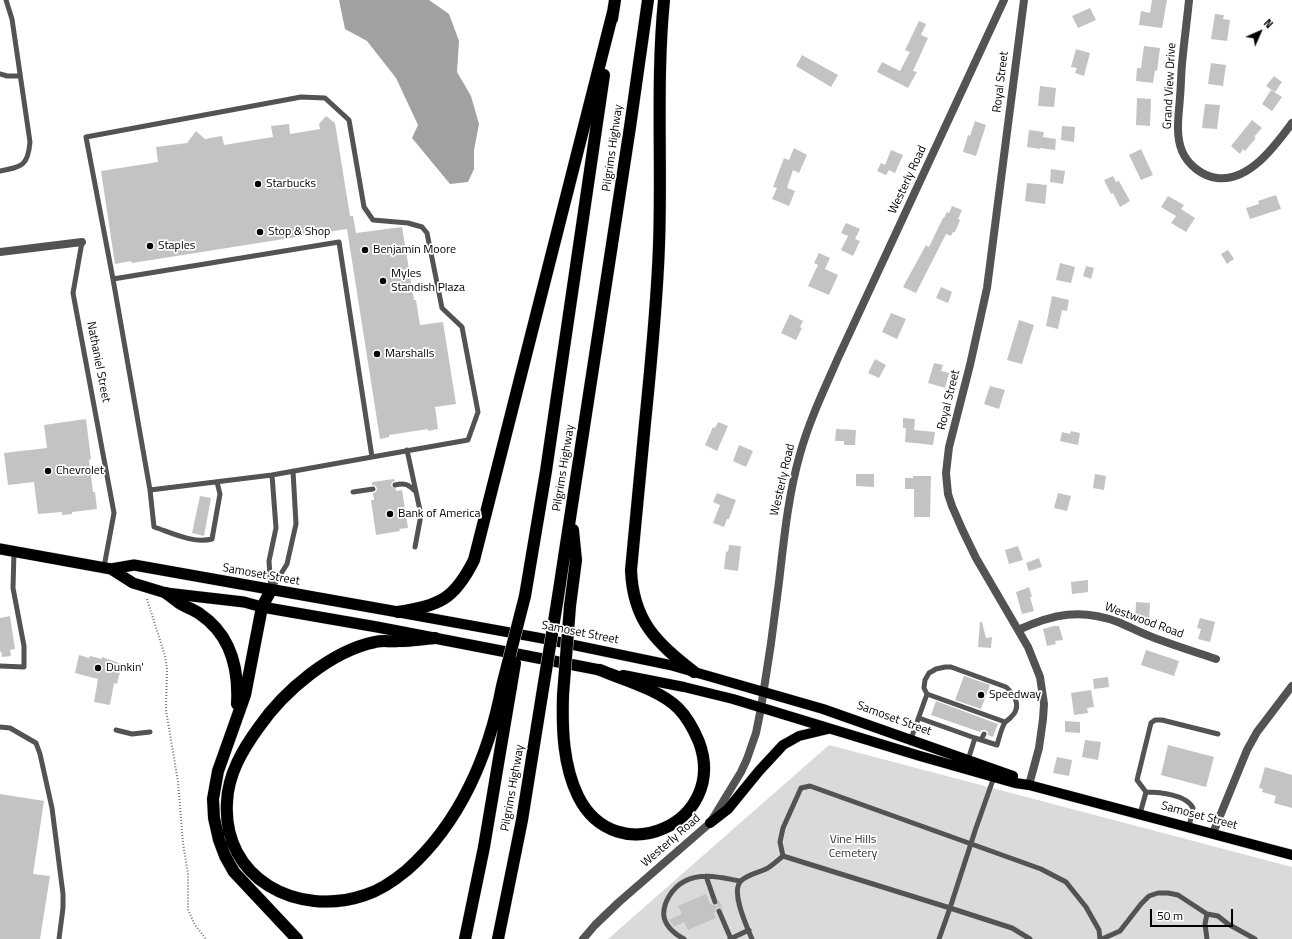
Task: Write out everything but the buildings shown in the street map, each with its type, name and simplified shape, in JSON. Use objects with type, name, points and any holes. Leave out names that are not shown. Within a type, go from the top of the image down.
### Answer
[{"type":"highway","name":"Pilgrims Highway","points":[[498,939],[522,820],[572,512],[648,0]]},
{"type":"highway","points":[[664,0],[660,75],[661,193],[658,272],[631,570],[632,587],[635,600],[645,624],[666,649],[694,672]]},
{"type":"highway","name":"Pilgrims Highway","points":[[465,939],[484,847],[506,687],[525,596],[546,472],[595,146],[614,6]]},
{"type":"highway","points":[[398,612],[425,607],[446,597],[458,587],[474,560],[614,6]]},
{"type":"highway","points":[[572,512],[576,560],[570,606],[563,695],[565,754],[569,771],[579,797],[593,817],[609,828],[628,834],[657,831],[677,822],[694,803],[700,790],[704,775],[702,750],[689,721],[678,708],[660,694],[600,670]]},
{"type":"highway","name":"Samoset Street","points":[[0,549],[108,568],[134,565],[398,612]]},
{"type":"highway","name":"Samoset Street","points":[[108,568],[133,583],[166,593],[244,602],[262,607],[435,638],[600,670]]},
{"type":"highway","points":[[271,590],[262,607],[244,695],[218,771],[213,799],[214,818],[219,840],[225,856],[234,872],[297,939]]},
{"type":"highway","points":[[166,593],[179,603],[192,609],[209,621],[227,644],[235,665],[237,676],[237,715]]},
{"type":"highway","points":[[435,638],[373,642],[342,655],[312,673],[298,684],[274,707],[256,731],[232,774],[226,812],[232,841],[238,854],[246,866],[266,885],[278,892],[304,901],[325,903],[347,901],[367,895],[384,886],[401,874],[437,839],[470,786],[506,687]]},
{"type":"main road","name":"Samoset Street","points":[[398,612],[641,658],[694,672],[823,709],[1017,777],[1029,785]]},
{"type":"main road","name":"Samoset Street","points":[[600,670],[684,687],[733,699],[920,756],[1015,783],[1029,785],[1292,855]]},
{"type":"main road","points":[[710,823],[728,809],[758,771],[783,745],[799,736],[830,728]]},
{"type":"street","name":"Westerly Road","points":[[583,939],[619,902],[710,823],[734,784],[747,759],[756,733],[764,692],[774,622],[785,523],[794,477],[806,436],[822,394],[1004,0]]},
{"type":"street","name":"Royal Street","points":[[1024,0],[987,288],[949,447],[946,473],[948,494],[962,529],[976,558],[1028,647],[1040,677],[1044,704],[1043,718],[1040,741],[1029,785]]},
{"type":"street","name":"Grand View Drive","points":[[1189,0],[1178,119],[1182,150],[1187,160],[1199,171],[1208,176],[1219,178],[1232,177],[1243,173],[1254,166],[1278,142],[1292,124]]},
{"type":"street","name":"Nathaniel Street","points":[[0,252],[82,242]]},
{"type":"street","name":"Westwood Road","points":[[1018,630],[1042,619],[1060,615],[1090,615],[1118,622],[1151,637],[1216,659]]},
{"type":"street","points":[[1213,833],[1250,744],[1261,726],[1292,686]]},
{"type":"lane","points":[[0,172],[22,166],[26,162],[30,142],[12,19],[6,0]]},
{"type":"lane","points":[[0,74],[7,76],[20,76]]},
{"type":"lane","points":[[150,490],[272,475],[468,440],[478,412],[462,327],[442,308],[427,233],[422,227],[408,223],[373,220],[364,207],[349,120],[325,98],[300,98],[86,137],[113,279],[150,490],[154,527],[204,541],[212,538],[220,494],[217,482]]},
{"type":"lane","name":"Nathaniel Street","points":[[82,242],[73,293],[114,513],[108,568]]},
{"type":"lane","points":[[113,279],[339,242],[372,457]]},
{"type":"lane","points":[[407,450],[421,514],[415,547]]},
{"type":"lane","points":[[271,590],[287,564],[296,524],[293,471]]},
{"type":"lane","points":[[271,590],[269,561],[276,528],[272,475]]},
{"type":"lane","points":[[395,485],[406,484],[411,486],[416,493]]},
{"type":"lane","points":[[353,492],[373,489]]},
{"type":"lane","points":[[0,666],[24,666],[24,646],[13,588],[14,552]]},
{"type":"lane","points":[[919,718],[997,745],[1005,722],[1011,718],[1015,712],[1017,703],[1012,693],[1006,687],[951,668],[936,669],[929,673],[924,680],[924,688],[927,694],[989,718],[1005,722]]},
{"type":"lane","points":[[911,739],[927,694]]},
{"type":"lane","points":[[944,726],[946,720]]},
{"type":"lane","points":[[1146,792],[1137,780],[1151,723],[1155,720],[1162,720],[1218,734]]},
{"type":"lane","points":[[956,731],[958,724]]},
{"type":"lane","points":[[0,727],[10,728],[36,743],[40,754],[52,808],[63,894],[63,908],[59,939]]},
{"type":"lane","points":[[969,736],[971,729]]},
{"type":"lane","points":[[116,730],[132,734],[150,732]]},
{"type":"lane","points":[[981,740],[984,734]]},
{"type":"lane","points":[[968,760],[976,738]]},
{"type":"lane","points":[[939,939],[994,777]]},
{"type":"lane","points":[[783,856],[780,842],[783,828],[801,788],[810,786],[1041,869],[1066,882],[1086,907],[1099,930],[1101,939],[1120,931],[1141,904],[1150,896],[1158,893],[1178,895],[1207,914],[1218,916],[1228,924],[1254,939]]},
{"type":"lane","points":[[1140,814],[1146,792]]},
{"type":"lane","points":[[1146,792],[1160,792],[1185,799],[1191,803],[1193,808],[1189,827]]},
{"type":"lane","points":[[752,939],[738,900],[737,888],[740,881],[767,869],[783,856]]},
{"type":"lane","points":[[783,856],[1012,928],[1030,939]]},
{"type":"lane","points":[[684,939],[673,932],[664,917],[668,896],[675,888],[685,881],[706,876],[740,881]]},
{"type":"lane","points":[[706,876],[715,902]]},
{"type":"lane","points":[[719,910],[730,939],[749,930]]},
{"type":"lane","points":[[1207,914],[1205,924],[1207,939]]},
{"type":"path","points":[[147,599],[165,656],[167,669],[166,710],[178,782],[183,843],[188,874],[188,910],[195,925],[206,939]]},
{"type":"green space","name":"Vine Hills Cemetery","points":[[829,745],[1292,867],[1292,939],[608,939]]},
{"type":"shaded area","points":[[339,0],[429,0],[449,14],[459,41],[457,72],[471,96],[479,124],[474,150],[474,169],[468,182],[450,184],[412,138],[418,125],[396,78],[367,41],[345,29]]},
{"type":"place","name":"Starbucks","points":[[258,184]]},
{"type":"place","name":"Stop & Shop","points":[[260,232]]},
{"type":"place","name":"Staples","points":[[150,246]]},
{"type":"place","name":"Benjamin Moore","points":[[365,250]]},
{"type":"place","name":"Myles Standish Plaza","points":[[383,281]]},
{"type":"place","name":"Marshalls","points":[[377,354]]},
{"type":"place","name":"Chevrolet","points":[[48,471]]},
{"type":"place","name":"Bank of America","points":[[390,514]]},
{"type":"place","name":"Dunkin'","points":[[98,668]]},
{"type":"place","name":"Speedway","points":[[981,695]]}]
